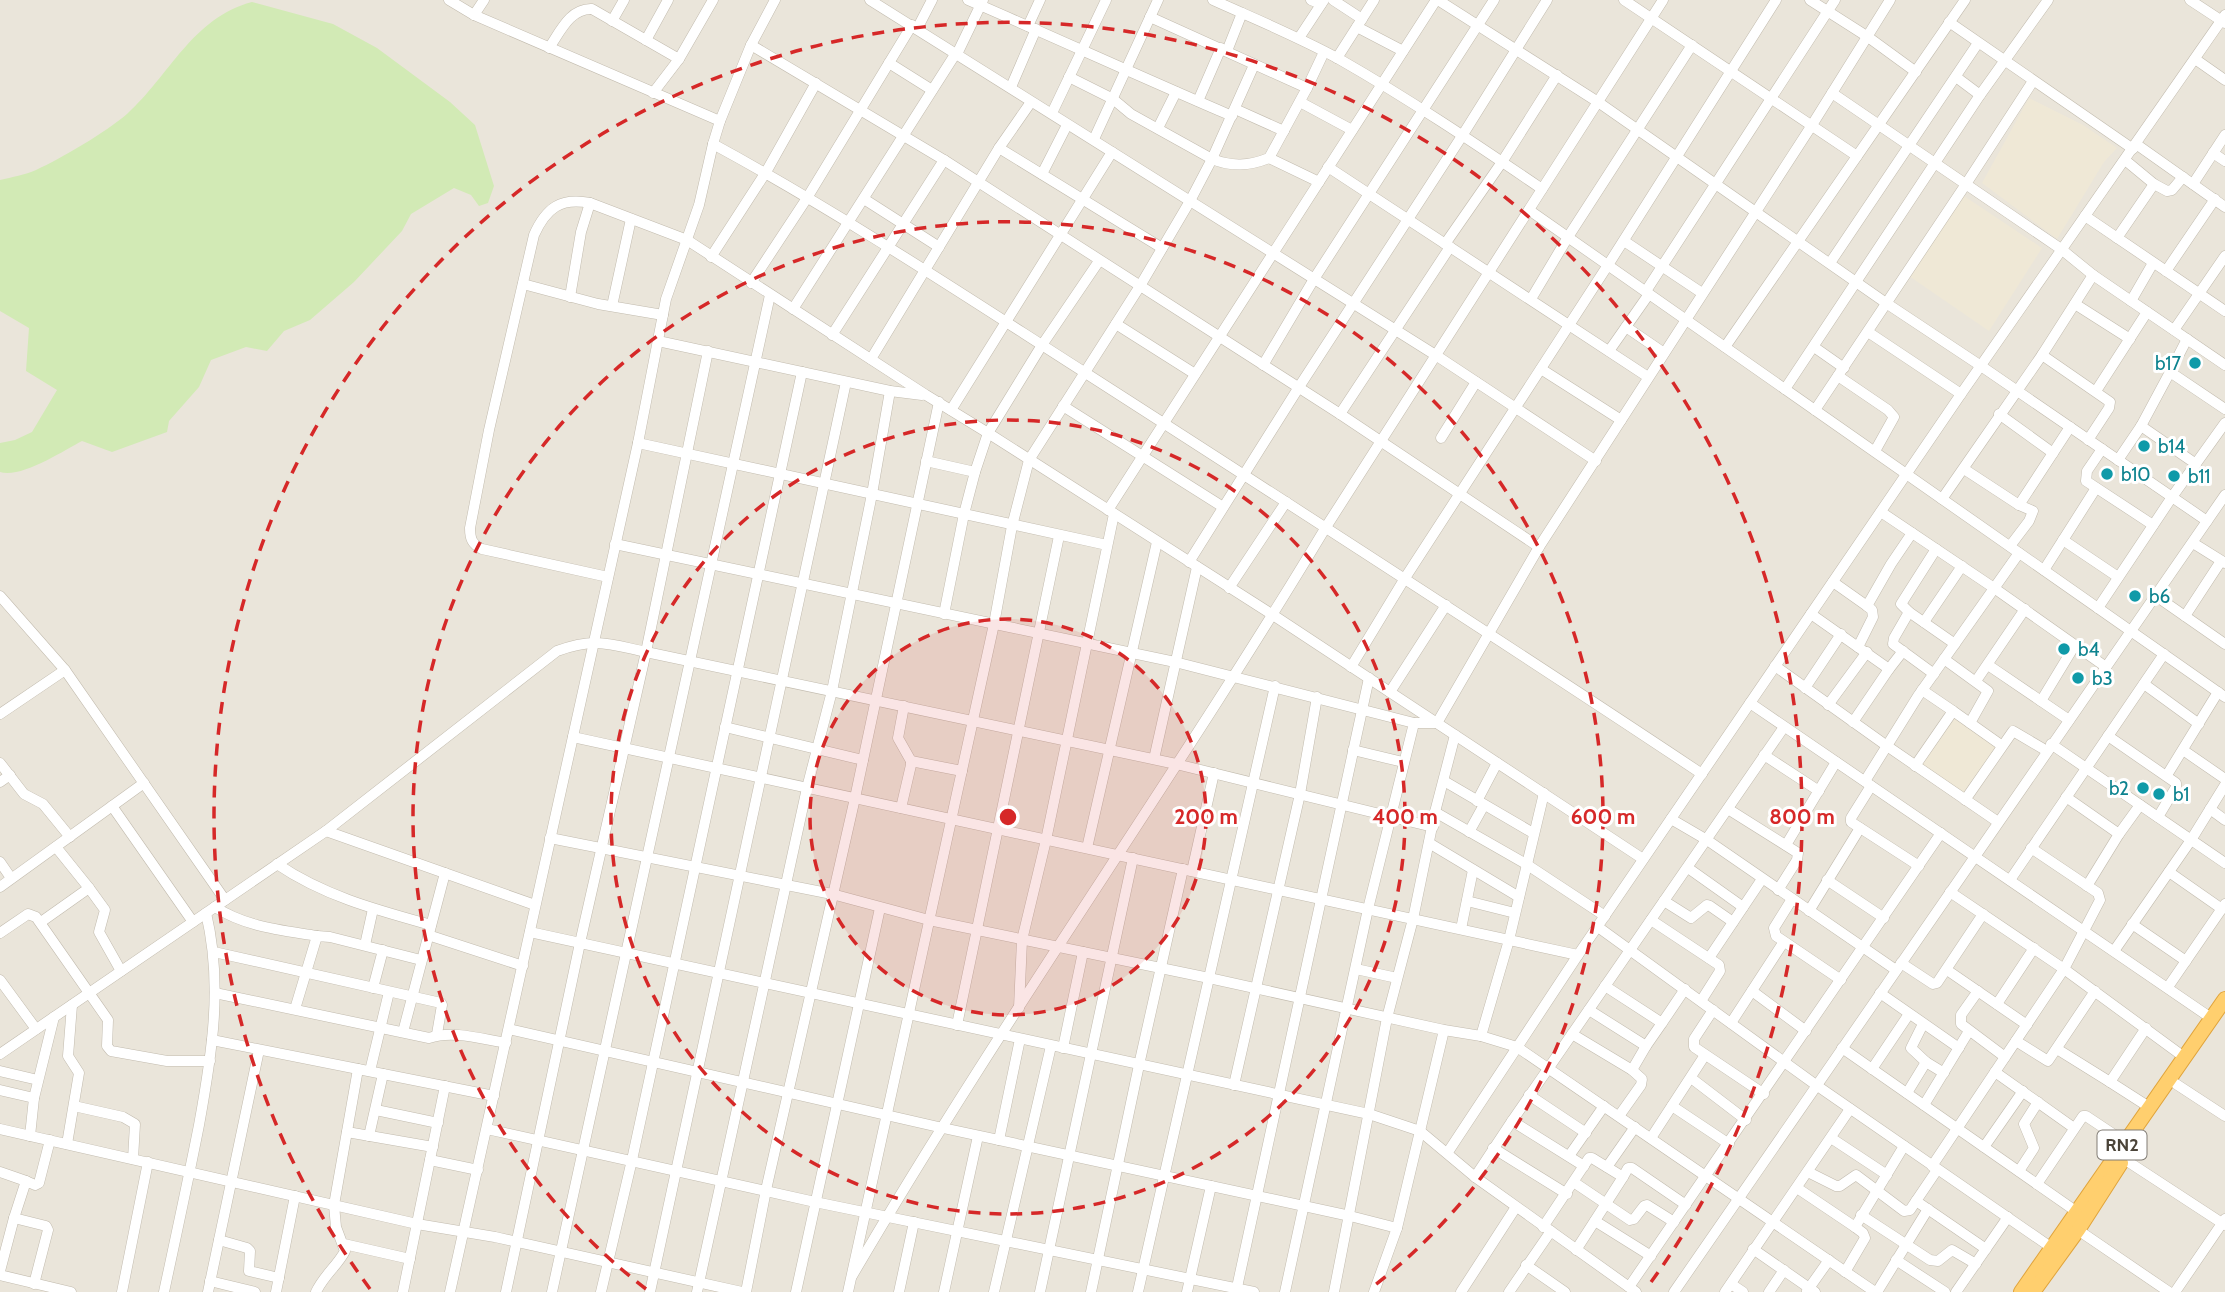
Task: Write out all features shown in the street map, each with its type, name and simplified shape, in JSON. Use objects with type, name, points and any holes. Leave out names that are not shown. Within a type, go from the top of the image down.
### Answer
[{"type":"highway","name":"RN2","points":[[2033,1292],[2176,1084],[2218,1016],[2225,999]]},
{"type":"highway","name":"RN2","points":[[2021,1292],[2184,1057],[2218,1016]]},
{"type":"street","points":[[449,0],[474,15],[720,121]]},
{"type":"street","points":[[474,15],[484,0]]},
{"type":"street","points":[[612,21],[624,0]]},
{"type":"street","points":[[646,40],[668,0]]},
{"type":"street","points":[[653,93],[679,59],[712,0]]},
{"type":"street","points":[[870,0],[1395,329],[1596,461]]},
{"type":"street","points":[[751,283],[807,198],[889,63],[932,0]]},
{"type":"street","points":[[968,0],[982,3],[1125,71],[1198,101],[1284,131]]},
{"type":"street","points":[[1011,88],[1040,0]]},
{"type":"street","points":[[1052,113],[1106,0]]},
{"type":"street","points":[[1094,139],[1158,0]]},
{"type":"street","points":[[1213,0],[1337,58],[1542,189]]},
{"type":"street","points":[[1333,0],[1360,23],[1403,51]]},
{"type":"street","points":[[1337,58],[1374,0]]},
{"type":"street","points":[[1019,1009],[1022,940],[1067,741],[1107,545],[1111,512],[1142,456],[1437,0],[1516,48],[1678,156],[1886,303],[2207,521]]},
{"type":"street","points":[[1263,365],[1314,279],[1494,0]]},
{"type":"street","points":[[1154,759],[1193,564],[1243,475],[1547,0]]},
{"type":"street","points":[[1624,0],[1857,156]]},
{"type":"street","points":[[852,1276],[1002,1035],[1273,615],[1326,527],[1663,0]]},
{"type":"street","points":[[1351,667],[1405,578],[1624,241],[1776,0]]},
{"type":"street","points":[[1810,0],[1916,72]]},
{"type":"street","points":[[1609,351],[1715,182],[1835,0]]},
{"type":"street","points":[[1437,723],[1539,547],[1891,0]]},
{"type":"street","points":[[1725,347],[1965,0]]},
{"type":"street","points":[[1448,1153],[1578,955],[1961,394],[2224,20],[2190,0]]},
{"type":"street","points":[[1299,38],[1318,1]]},
{"type":"street","points":[[1785,389],[2045,1]]},
{"type":"street","points":[[450,1292],[638,443],[663,314],[699,205],[720,121],[771,2]]},
{"type":"street","points":[[793,309],[957,53],[982,3]]},
{"type":"street","points":[[549,48],[571,17],[579,10],[592,9],[679,59]]},
{"type":"street","points":[[1198,101],[1242,13]]},
{"type":"street","points":[[1150,17],[1307,88]]},
{"type":"street","points":[[1949,22],[2033,81],[2225,207]]},
{"type":"street","points":[[1830,263],[1978,43]]},
{"type":"street","points":[[751,45],[944,160],[1299,387],[1539,547]]},
{"type":"street","points":[[1531,299],[1692,45]]},
{"type":"street","points":[[1269,158],[1325,52]]},
{"type":"street","points":[[2195,59],[2225,80]]},
{"type":"street","points":[[889,63],[932,90]]},
{"type":"street","points":[[848,1292],[962,771],[1012,526],[1029,460],[1140,286],[1190,201],[1254,65]]},
{"type":"street","points":[[1340,414],[1557,75]]},
{"type":"street","points":[[1069,77],[1113,99],[1131,114],[1212,159],[1241,166],[1269,158],[1319,182]]},
{"type":"street","points":[[1956,77],[1980,95]]},
{"type":"street","points":[[1815,410],[2033,81]]},
{"type":"street","points":[[711,257],[766,172],[816,83]]},
{"type":"street","points":[[1158,128],[1176,92]]},
{"type":"street","points":[[1832,93],[2225,365]]},
{"type":"street","points":[[871,359],[999,148],[1031,102]]},
{"type":"street","points":[[1300,102],[1352,130]]},
{"type":"street","points":[[1042,174],[1067,125]]},
{"type":"street","points":[[2193,184],[2225,135]]},
{"type":"street","points":[[713,144],[766,172],[848,222],[1085,372],[1488,631],[1702,774]]},
{"type":"street","points":[[999,148],[1162,248]]},
{"type":"street","points":[[951,410],[1112,152]]},
{"type":"street","points":[[2213,153],[2225,161]]},
{"type":"street","points":[[832,335],[944,160]]},
{"type":"street","points":[[2125,160],[2154,184],[2170,192],[2183,177]]},
{"type":"street","points":[[1328,167],[1648,377]]},
{"type":"street","points":[[2117,238],[2154,184]]},
{"type":"street","points":[[864,199],[939,247]]},
{"type":"street","points":[[2166,271],[2215,199]]},
{"type":"street","points":[[608,577],[482,549],[470,538],[489,429],[534,234],[549,211],[567,201],[576,200],[687,240],[1273,615],[1643,859]]},
{"type":"street","points":[[570,297],[581,232],[590,203]]},
{"type":"street","points":[[1529,210],[2222,694],[2199,724],[2167,775]]},
{"type":"street","points":[[2085,216],[2225,311]]},
{"type":"street","points":[[612,306],[631,219]]},
{"type":"street","points":[[1624,241],[1702,293]]},
{"type":"street","points":[[2174,331],[2225,256]]},
{"type":"street","points":[[944,614],[964,514],[988,433],[1042,345],[1099,261]]},
{"type":"street","points":[[2131,301],[2153,263]]},
{"type":"street","points":[[1942,499],[2042,355],[2093,275]]},
{"type":"street","points":[[523,284],[612,306],[663,314]]},
{"type":"street","points":[[552,1292],[770,295]]},
{"type":"street","points":[[2075,304],[2130,340]]},
{"type":"street","points":[[2096,391],[2147,312]]},
{"type":"street","points":[[1116,324],[1195,374]]},
{"type":"street","points":[[1626,327],[1664,353]]},
{"type":"street","points":[[1868,331],[1961,394]]},
{"type":"street","points":[[2118,460],[2141,426],[2187,340]]},
{"type":"street","points":[[657,341],[890,391],[926,395]]},
{"type":"street","points":[[1814,347],[1894,416],[1875,452]]},
{"type":"street","points":[[506,1292],[601,847],[646,652],[708,351]]},
{"type":"street","points":[[2042,355],[2110,402],[2111,405],[2088,440]]},
{"type":"street","points":[[1541,369],[1621,420]]},
{"type":"street","points":[[601,1292],[632,1160],[802,372]]},
{"type":"street","points":[[2170,372],[2225,409]]},
{"type":"street","points":[[650,1292],[846,382]]},
{"type":"street","points":[[1441,438],[1476,382]]},
{"type":"street","points":[[698,1287],[807,788],[832,691],[890,391]]},
{"type":"street","points":[[0,1129],[417,1224],[517,1241],[608,1261],[655,1272],[698,1287],[744,1292],[855,799],[939,402]]},
{"type":"street","points":[[1063,406],[1223,507]]},
{"type":"street","points":[[1999,414],[2053,453]]},
{"type":"street","points":[[2098,607],[2225,424]]},
{"type":"street","points":[[2141,426],[2196,464]]},
{"type":"street","points":[[2019,505],[2070,427]]},
{"type":"street","points":[[638,443],[1107,545]]},
{"type":"street","points":[[2102,449],[2085,474],[2086,481],[2153,525]]},
{"type":"street","points":[[926,461],[975,472]]},
{"type":"street","points":[[1964,469],[2019,505],[2033,511],[2029,521],[2010,546]]},
{"type":"street","points":[[2044,570],[2096,488]]},
{"type":"street","points":[[1674,1292],[2225,495]]},
{"type":"street","points":[[1229,588],[1286,502]]},
{"type":"street","points":[[1881,512],[2106,667]]},
{"type":"street","points":[[2214,512],[2225,519]]},
{"type":"street","points":[[1867,606],[1912,533]]},
{"type":"street","points":[[957,1025],[1059,536]]},
{"type":"street","points":[[2063,540],[2118,577]]},
{"type":"street","points":[[1087,848],[1157,542]]},
{"type":"street","points":[[2185,616],[2223,562],[2193,543]]},
{"type":"street","points":[[615,544],[1133,653],[1275,686],[1414,723],[1437,723]]},
{"type":"street","points":[[1936,549],[1901,601],[1902,607],[1955,644]]},
{"type":"street","points":[[1919,866],[1851,822],[1851,818],[1886,746],[2020,553]]},
{"type":"street","points":[[1924,622],[1962,566]]},
{"type":"street","points":[[1828,705],[1862,649],[1873,617],[1872,610],[1833,582]]},
{"type":"street","points":[[0,596],[65,670],[225,900]]},
{"type":"street","points":[[2156,596],[2225,644]]},
{"type":"street","points":[[1390,692],[1446,605]]},
{"type":"street","points":[[1976,681],[2025,610]]},
{"type":"street","points":[[1909,612],[1893,641],[1894,646],[1934,674]]},
{"type":"street","points":[[1811,614],[1889,669]]},
{"type":"street","points":[[1805,688],[1841,634]]},
{"type":"street","points":[[1,1052],[326,831],[557,651],[594,641],[1154,759],[1433,827]]},
{"type":"street","points":[[2041,701],[2075,645]]},
{"type":"street","points":[[1853,722],[1903,651]]},
{"type":"street","points":[[2010,880],[2164,654]]},
{"type":"street","points":[[1944,659],[1986,688],[1988,693],[1970,723]]},
{"type":"street","points":[[1988,664],[2069,720]]},
{"type":"street","points":[[1775,666],[1998,822]]},
{"type":"street","points":[[0,714],[65,670]]},
{"type":"street","points":[[1237,1290],[1369,678]]},
{"type":"street","points":[[2144,684],[2199,724]]},
{"type":"street","points":[[1138,1292],[1275,686]]},
{"type":"street","points":[[1923,690],[2001,745]]},
{"type":"street","points":[[1234,1085],[1300,794],[1317,698]]},
{"type":"street","points":[[1750,704],[2168,988],[2218,1016]]},
{"type":"street","points":[[901,808],[911,769],[911,761],[898,738],[904,706]]},
{"type":"street","points":[[1915,766],[1953,711]]},
{"type":"street","points":[[1285,1292],[1368,909],[1414,723]]},
{"type":"street","points":[[725,727],[863,760]]},
{"type":"street","points":[[1475,1177],[1784,727]]},
{"type":"street","points":[[1965,800],[2013,731],[2086,768],[2225,863]]},
{"type":"street","points":[[1334,1292],[1387,1018],[1413,919],[1435,812],[1455,735]]},
{"type":"street","points":[[2108,736],[2173,779],[2176,785],[2158,817]]},
{"type":"street","points":[[573,737],[1578,955]]},
{"type":"street","points":[[1353,750],[1403,762]]},
{"type":"street","points":[[2183,750],[2225,779]]},
{"type":"street","points":[[1764,755],[1819,791]]},
{"type":"street","points":[[911,761],[962,771]]},
{"type":"street","points":[[1786,845],[1836,762]]},
{"type":"street","points":[[0,763],[24,793],[43,804],[70,837]]},
{"type":"street","points":[[1469,832],[1497,763]]},
{"type":"street","points":[[1091,1292],[1161,968],[1214,773]]},
{"type":"street","points":[[0,782],[10,775]]},
{"type":"street","points":[[1444,781],[1533,833]]},
{"type":"street","points":[[0,887],[144,783]]},
{"type":"street","points":[[2114,951],[2191,840],[2225,785]]},
{"type":"street","points":[[1481,1036],[1509,940],[1544,793]]},
{"type":"street","points":[[2066,797],[2119,834]]},
{"type":"street","points":[[2087,886],[2140,805]]},
{"type":"street","points":[[113,806],[193,922]]},
{"type":"street","points":[[1728,809],[1798,853],[1778,890]]},
{"type":"street","points":[[2210,809],[2225,820]]},
{"type":"street","points":[[1435,812],[1526,864],[1605,916]]},
{"type":"street","points":[[1671,819],[1707,840],[1864,948],[1935,984],[1983,914]]},
{"type":"street","points":[[1809,911],[1860,828]]},
{"type":"street","points":[[326,831],[535,905]]},
{"type":"street","points":[[530,932],[1369,1114],[1420,1131],[1475,1177],[1632,1290],[1651,1256],[1941,833]]},
{"type":"street","points":[[551,838],[832,894],[929,920],[1481,1036],[1517,1047],[1876,1292],[1928,1209]]},
{"type":"street","points":[[1429,844],[1519,897]]},
{"type":"street","points":[[56,846],[105,910],[99,932],[121,971]]},
{"type":"street","points":[[1808,1172],[1836,1186],[1856,1175],[1904,1212],[1910,1210],[1957,1128],[2064,969],[2100,900],[2098,894],[2031,848]]},
{"type":"street","points":[[1040,1292],[1133,858]]},
{"type":"street","points":[[0,862],[11,878]]},
{"type":"street","points":[[277,864],[317,888],[523,966]]},
{"type":"street","points":[[1688,868],[1743,907]]},
{"type":"street","points":[[1461,929],[1473,870]]},
{"type":"street","points":[[2168,988],[2223,906],[2169,872]]},
{"type":"street","points":[[403,1032],[445,873]]},
{"type":"street","points":[[1709,958],[1762,878]]},
{"type":"street","points":[[1828,880],[1884,918]]},
{"type":"street","points":[[41,922],[89,888]]},
{"type":"street","points":[[1950,892],[2064,969],[2184,1057]]},
{"type":"street","points":[[1792,899],[1774,928],[1776,936],[1841,980]]},
{"type":"street","points":[[1467,901],[1515,913]]},
{"type":"street","points":[[1664,901],[1691,918],[1707,905],[1734,922]]},
{"type":"street","points":[[796,1292],[880,908]]},
{"type":"street","points":[[365,945],[373,909]]},
{"type":"street","points":[[210,910],[261,927],[330,937],[421,960]]},
{"type":"street","points":[[164,1292],[190,1173],[210,1061],[215,993],[210,910]]},
{"type":"street","points":[[0,933],[28,914],[41,922],[108,1020],[107,1046],[111,1051],[167,1061],[210,1061]]},
{"type":"street","points":[[1651,920],[1719,965],[1720,971],[1701,1001]]},
{"type":"street","points":[[2132,924],[2186,961]]},
{"type":"street","points":[[1598,926],[1816,1085],[2052,1248]]},
{"type":"street","points":[[295,1009],[317,936]]},
{"type":"street","points":[[1731,1023],[1783,943]]},
{"type":"street","points":[[1997,1004],[2034,948]]},
{"type":"street","points":[[373,988],[383,950]]},
{"type":"street","points":[[214,952],[441,1003],[437,1034]]},
{"type":"street","points":[[1063,1048],[1083,952]]},
{"type":"street","points":[[1356,969],[1398,978]]},
{"type":"street","points":[[1947,970],[2027,1024]]},
{"type":"street","points":[[0,980],[36,1029]]},
{"type":"street","points":[[1605,986],[1662,1023]]},
{"type":"street","points":[[1632,1070],[1685,989]]},
{"type":"street","points":[[1752,991],[1806,1031]]},
{"type":"street","points":[[1978,991],[1959,1021],[2005,1057]]},
{"type":"street","points":[[2016,1041],[2047,1062],[2095,991]]},
{"type":"street","points":[[370,1071],[389,992]]},
{"type":"street","points":[[215,993],[429,1038],[437,1034],[452,1034],[506,1043]]},
{"type":"street","points":[[1880,993],[1959,1048]]},
{"type":"street","points":[[67,1144],[79,1073],[68,1056],[72,1005]]},
{"type":"street","points":[[1589,1010],[1646,1046]]},
{"type":"street","points":[[1713,1010],[1693,1044],[1694,1047],[1764,1094]]},
{"type":"street","points":[[1872,1069],[1909,1014]]},
{"type":"street","points":[[30,1136],[34,1098],[54,1017]]},
{"type":"street","points":[[1923,1024],[1911,1048],[1926,1062],[1944,1073]]},
{"type":"street","points":[[509,1028],[605,1052],[1396,1228]]},
{"type":"street","points":[[2110,1082],[2146,1028]]},
{"type":"street","points":[[1374,1292],[1396,1228],[1444,1030]]},
{"type":"street","points":[[1924,1105],[1969,1031]]},
{"type":"street","points":[[1572,1034],[1643,1079],[1619,1116]]},
{"type":"street","points":[[999,1140],[1020,1039]]},
{"type":"street","points":[[212,1041],[494,1096]]},
{"type":"street","points":[[994,1292],[1051,1046]]},
{"type":"street","points":[[1842,1048],[2077,1212]]},
{"type":"street","points":[[2057,1049],[2149,1107]]},
{"type":"street","points":[[255,1292],[209,1287],[259,1050]]},
{"type":"street","points":[[1651,1138],[1705,1055]]},
{"type":"street","points":[[1907,1093],[1926,1062]]},
{"type":"street","points":[[316,1292],[345,1251],[336,1227],[334,1205],[358,1069]]},
{"type":"street","points":[[0,1071],[38,1080]]},
{"type":"street","points":[[1996,1072],[2074,1128]]},
{"type":"street","points":[[369,1136],[383,1074]]},
{"type":"street","points":[[1690,1078],[1746,1120]]},
{"type":"street","points":[[2176,1084],[2225,1116]]},
{"type":"street","points":[[402,1292],[445,1086]]},
{"type":"street","points":[[0,1090],[34,1098]]},
{"type":"street","points":[[1984,1147],[2023,1091]]},
{"type":"street","points":[[1530,1095],[1586,1133]]},
{"type":"street","points":[[2019,1171],[2034,1148],[2024,1124],[2038,1102]]},
{"type":"street","points":[[74,1106],[122,1117],[135,1124],[133,1159]]},
{"type":"street","points":[[1569,1156],[1604,1106]]},
{"type":"street","points":[[1672,1106],[1729,1144]]},
{"type":"street","points":[[1743,1292],[1728,1288],[1850,1109]]},
{"type":"street","points":[[376,1110],[438,1123]]},
{"type":"street","points":[[2037,1184],[2084,1115],[2124,1142]]},
{"type":"street","points":[[1512,1121],[1584,1166]]},
{"type":"street","points":[[1608,1167],[1635,1127]]},
{"type":"street","points":[[487,1129],[816,1202],[1254,1292]]},
{"type":"street","points":[[347,1132],[433,1147]]},
{"type":"street","points":[[944,1292],[978,1136]]},
{"type":"street","points":[[1831,1138],[1886,1175]]},
{"type":"street","points":[[0,1172],[35,1185],[39,1183],[50,1140]]},
{"type":"street","points":[[1855,1227],[1904,1146]]},
{"type":"street","points":[[1493,1148],[1567,1194]]},
{"type":"street","points":[[1509,1292],[1589,1158],[1623,1177]]},
{"type":"street","points":[[2124,1158],[2224,1222],[2175,1292]]},
{"type":"street","points":[[430,1160],[478,1170]]},
{"type":"street","points":[[122,1292],[148,1162]]},
{"type":"street","points":[[1576,1250],[1628,1168],[1632,1168],[1686,1205]]},
{"type":"street","points":[[26,1181],[14,1218],[5,1235],[0,1273],[55,1290],[71,1292]]},
{"type":"street","points":[[1575,1183],[1632,1220],[1647,1205],[1674,1222]]},
{"type":"street","points":[[1188,1292],[1211,1186]]},
{"type":"street","points":[[1797,1188],[1863,1233],[1865,1238],[1846,1272]]},
{"type":"street","points":[[276,1292],[295,1196]]},
{"type":"street","points":[[1916,1201],[1986,1249]]},
{"type":"street","points":[[1461,1292],[1516,1207]]},
{"type":"street","points":[[1861,1216],[1934,1261],[1952,1250],[1976,1264]]},
{"type":"street","points":[[1956,1292],[2008,1217]]},
{"type":"street","points":[[14,1218],[46,1226],[48,1230],[34,1284]]},
{"type":"street","points":[[1595,1221],[1651,1256]]},
{"type":"street","points":[[899,1292],[914,1222]]},
{"type":"street","points":[[2078,1230],[2169,1292]]},
{"type":"street","points":[[219,1240],[250,1251],[249,1271],[279,1278]]},
{"type":"street","points":[[344,1244],[410,1259]]},
{"type":"street","points":[[1753,1249],[1810,1291],[1829,1260]]},
{"type":"street","points":[[1896,1260],[1945,1292]]},
{"type":"street","points":[[1526,1265],[1560,1291]]},
{"type":"street","points":[[1769,1292],[1784,1270]]},
{"type":"street","points":[[19,1292],[22,1281]]},
{"type":"shaded area","points":[[0,0],[2225,0],[2225,1292],[0,1292]]},
{"type":"shaded area","points":[[2029,98],[2083,125],[2117,148],[2104,162],[2057,239],[1982,183]]},
{"type":"shaded area","points":[[1961,194],[2042,248],[1989,331],[1909,276]]},
{"type":"shaded area","points":[[1953,714],[1999,747],[1964,796],[1918,763]]},
{"type":"green space","points":[[252,2],[333,24],[377,48],[450,102],[475,125],[494,186],[488,203],[479,206],[471,195],[454,188],[411,214],[402,231],[354,282],[310,320],[284,331],[267,351],[246,347],[211,360],[199,387],[169,421],[167,432],[112,452],[82,441],[30,468],[19,472],[0,472],[0,443],[32,432],[57,390],[26,371],[29,328],[0,311],[0,180],[36,170],[108,129],[142,99],[197,34],[231,10]]},
{"type":"place","name":"b17","points":[[2195,363]]},
{"type":"place","name":"b14","points":[[2144,446]]},
{"type":"place","name":"b10","points":[[2107,474]]},
{"type":"place","name":"b11","points":[[2174,476]]},
{"type":"place","name":"b6","points":[[2135,596]]},
{"type":"place","name":"b4","points":[[2064,649]]},
{"type":"place","name":"b3","points":[[2078,678]]},
{"type":"place","name":"b2","points":[[2143,788]]},
{"type":"place","name":"b1","points":[[2159,794]]}]
